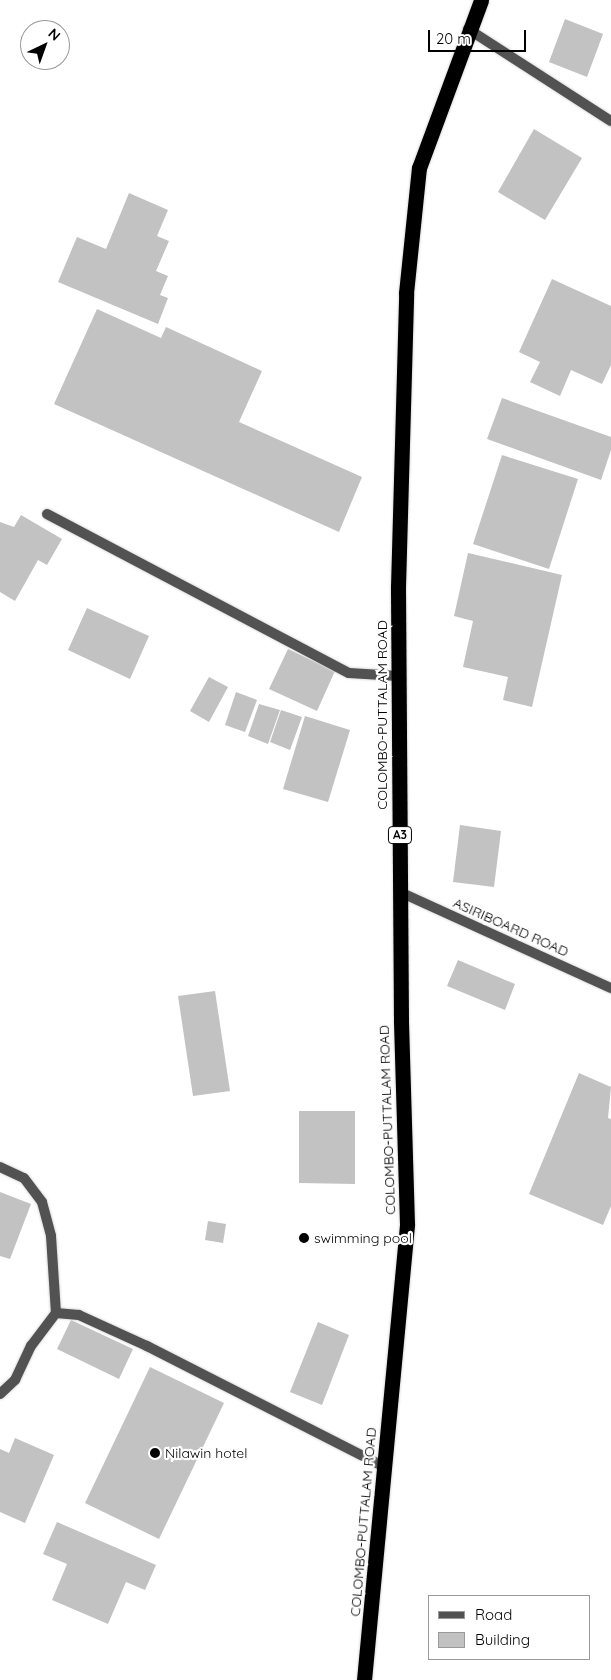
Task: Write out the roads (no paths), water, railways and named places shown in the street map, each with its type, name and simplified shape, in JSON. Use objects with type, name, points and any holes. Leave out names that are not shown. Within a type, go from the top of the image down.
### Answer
[{"type":"highway","name":"COLOMBO-PUTTALAM ROAD","points":[[364,1680],[407,1224],[400,892],[398,676],[398,587],[406,293],[419,168],[468,29],[481,0]]},
{"type":"street","points":[[468,29],[611,122]]},
{"type":"street","points":[[47,514],[349,673],[398,676]]},
{"type":"street","name":"ASIRIBOARD ROAD","points":[[400,892],[611,988]]},
{"type":"street","points":[[0,1167],[24,1178],[42,1202],[51,1236],[56,1313],[31,1346],[15,1380],[0,1394]]},
{"type":"street","points":[[56,1313],[79,1315],[147,1346],[384,1467]]},
{"type":"place","name":"swimming pool","points":[[304,1238]]},
{"type":"place","name":"Nilawin hotel","points":[[155,1453]]}]
